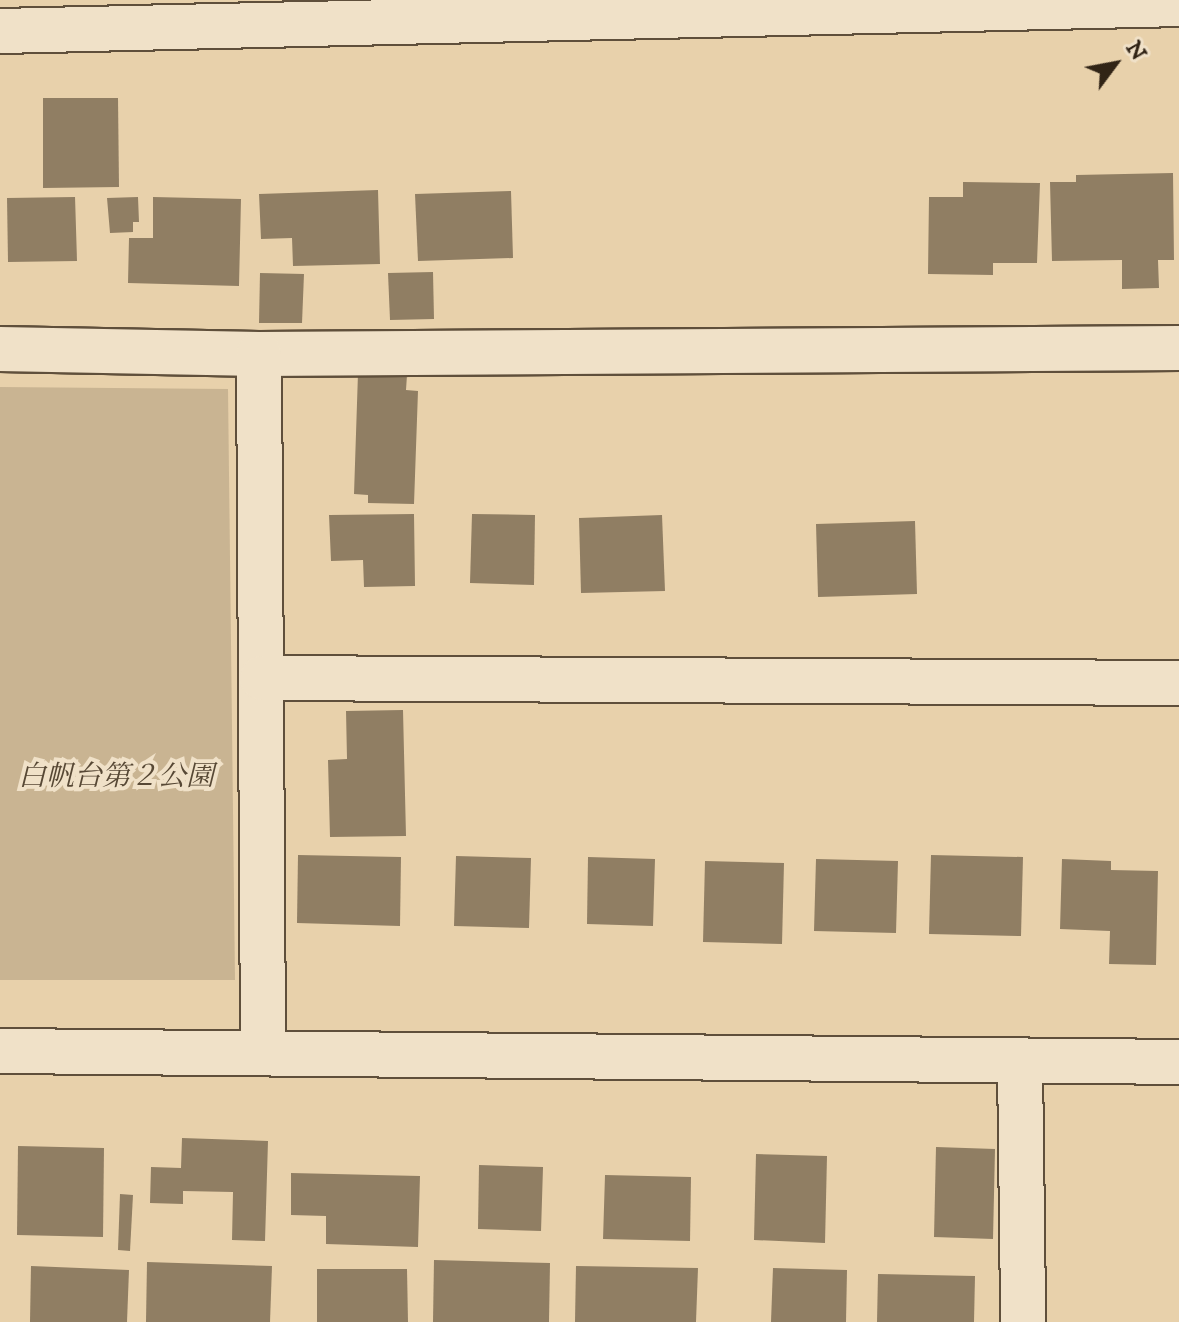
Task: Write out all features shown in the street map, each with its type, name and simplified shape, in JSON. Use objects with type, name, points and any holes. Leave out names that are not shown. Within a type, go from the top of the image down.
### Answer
[{"type":"street","points":[[0,31],[1179,4]]},
{"type":"street","points":[[0,349],[259,354],[1179,348]]},
{"type":"street","points":[[259,354],[263,1052]]},
{"type":"street","points":[[262,678],[1179,683]]},
{"type":"street","points":[[0,1051],[1179,1062]]},
{"type":"street","points":[[1020,1062],[1023,1322]]},
{"type":"green space","name":"白帆台第２公園","points":[[0,387],[228,389],[235,980],[0,980]]},
{"type":"building","points":[[43,98],[118,98],[119,187],[43,188]]},
{"type":"building","points":[[1173,173],[1174,260],[1158,260],[1159,288],[1122,289],[1122,260],[1052,261],[1050,182],[1076,182],[1076,175]]},
{"type":"building","points":[[963,182],[1040,183],[1037,263],[993,263],[993,275],[928,274],[929,197],[963,197]]},
{"type":"building","points":[[378,190],[380,264],[293,266],[292,238],[261,239],[259,194]]},
{"type":"building","points":[[511,191],[513,258],[418,261],[415,194]]},
{"type":"building","points":[[75,197],[77,261],[8,262],[7,198]]},
{"type":"building","points":[[138,197],[139,222],[133,222],[133,232],[110,233],[107,198]]},
{"type":"building","points":[[153,197],[241,199],[239,286],[128,283],[129,238],[153,238]]},
{"type":"building","points":[[433,272],[434,319],[390,320],[388,273]]},
{"type":"building","points":[[260,273],[304,274],[302,323],[259,323]]},
{"type":"building","points":[[358,373],[407,375],[406,390],[418,391],[414,504],[368,503],[368,495],[354,494]]},
{"type":"building","points":[[414,514],[415,586],[364,587],[363,560],[331,561],[329,515]]},
{"type":"building","points":[[472,514],[535,515],[534,585],[470,583]]},
{"type":"building","points":[[662,515],[665,591],[581,593],[579,518]]},
{"type":"building","points":[[915,521],[917,594],[818,597],[816,524]]},
{"type":"building","points":[[403,710],[406,836],[330,837],[328,760],[347,759],[346,711]]},
{"type":"building","points":[[298,855],[401,857],[400,926],[297,923]]},
{"type":"building","points":[[931,855],[1023,857],[1021,936],[929,934]]},
{"type":"building","points":[[456,856],[531,858],[529,928],[454,926]]},
{"type":"building","points":[[588,857],[655,859],[653,926],[587,924]]},
{"type":"building","points":[[816,859],[898,861],[896,933],[814,931]]},
{"type":"building","points":[[1062,859],[1111,861],[1111,870],[1158,871],[1156,965],[1109,964],[1110,931],[1060,929]]},
{"type":"building","points":[[705,861],[784,863],[782,944],[703,942]]},
{"type":"building","points":[[182,1138],[268,1141],[265,1241],[232,1240],[233,1192],[183,1191],[183,1204],[150,1203],[151,1167],[181,1168]]},
{"type":"building","points":[[18,1146],[104,1148],[103,1237],[17,1235]]},
{"type":"building","points":[[936,1147],[995,1149],[993,1239],[934,1237]]},
{"type":"building","points":[[756,1154],[827,1156],[825,1243],[754,1240]]},
{"type":"building","points":[[479,1165],[543,1167],[541,1231],[478,1229]]},
{"type":"building","points":[[291,1173],[420,1176],[418,1247],[326,1244],[326,1216],[291,1215]]},
{"type":"building","points":[[605,1175],[691,1177],[690,1241],[603,1239]]},
{"type":"building","points":[[120,1194],[133,1195],[130,1251],[118,1250]]},
{"type":"building","points":[[434,1260],[550,1263],[549,1322],[433,1322]]},
{"type":"building","points":[[147,1262],[272,1266],[270,1322],[146,1322]]},
{"type":"building","points":[[31,1266],[129,1270],[127,1322],[30,1322]]},
{"type":"building","points":[[576,1266],[698,1268],[696,1322],[575,1322]]},
{"type":"building","points":[[773,1268],[847,1270],[846,1322],[771,1322]]},
{"type":"building","points":[[317,1269],[407,1269],[408,1322],[317,1322]]},
{"type":"building","points":[[878,1274],[975,1276],[974,1322],[877,1322]]}]
